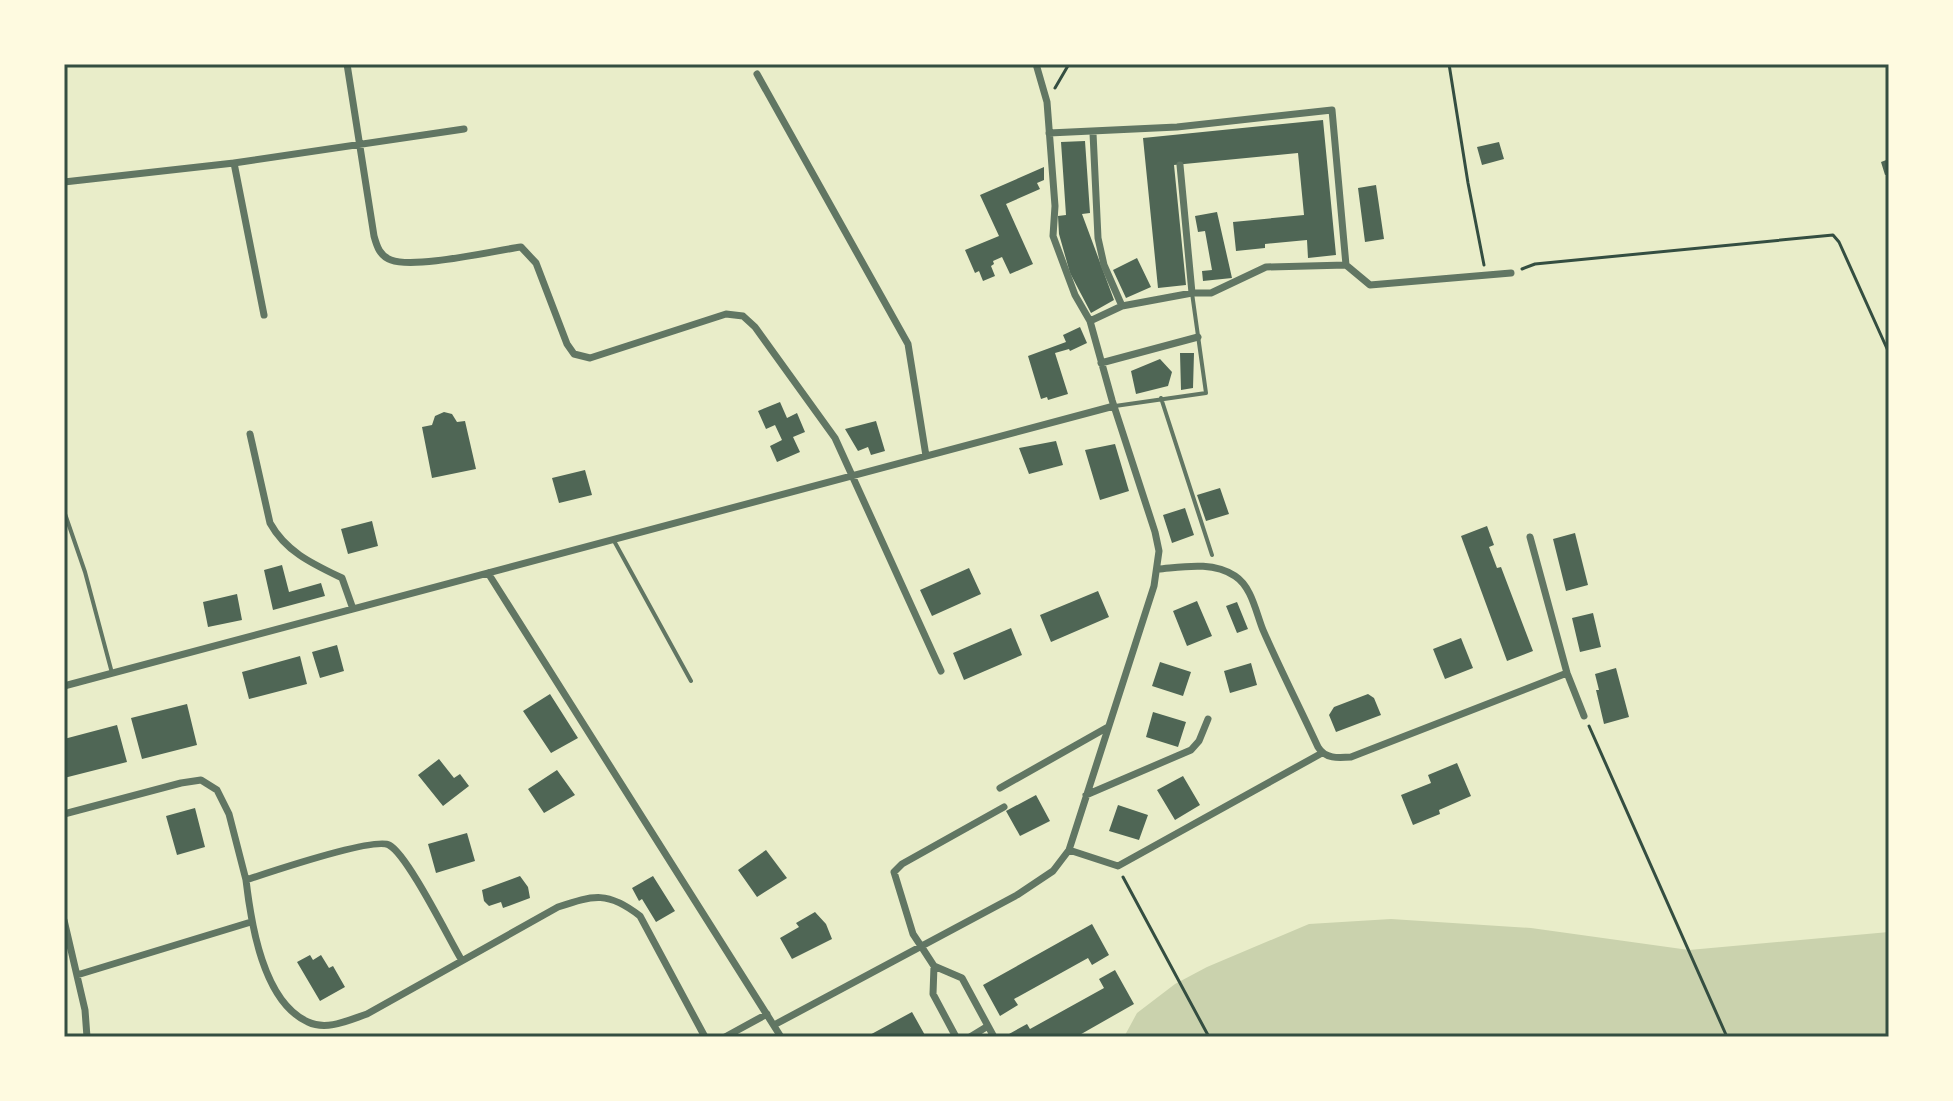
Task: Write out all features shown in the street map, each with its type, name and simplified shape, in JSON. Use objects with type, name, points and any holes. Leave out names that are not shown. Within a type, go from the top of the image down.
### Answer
[{"type":"street","points":[[347,64],[378,252],[389,260],[409,263],[521,247],[536,263],[567,344],[574,354],[590,358],[726,314],[743,316],[755,327],[835,438],[941,671]]},
{"type":"street","points":[[774,1025],[1036,884],[1053,871],[1069,850],[1158,569],[1159,551],[1155,532],[1090,321],[1075,295],[1053,236],[1055,206],[1047,102],[1036,64]]},
{"type":"street","points":[[757,74],[908,344],[926,456]]},
{"type":"street","points":[[1049,133],[1177,131],[1332,110],[1346,265]]},
{"type":"street","points":[[64,182],[234,163],[464,129]]},
{"type":"street","points":[[1093,133],[1098,238],[1104,265],[1122,306]]},
{"type":"street","points":[[234,163],[264,315]]},
{"type":"street","points":[[1180,165],[1192,293]]},
{"type":"street","points":[[1090,321],[1122,306],[1192,293],[1211,293],[1266,267],[1346,265],[1370,285],[1511,273]]},
{"type":"street","points":[[1101,363],[1198,337]]},
{"type":"street","points":[[64,686],[1114,406]]},
{"type":"street","points":[[250,434],[270,523],[295,553],[342,578],[353,609]]},
{"type":"street","points":[[1530,537],[1567,673],[1584,716]]},
{"type":"street","points":[[1158,569],[1220,568],[1239,578],[1253,601],[1262,628],[1322,753],[1336,758],[1351,757],[1567,673]]},
{"type":"street","points":[[488,573],[781,1037]]},
{"type":"street","points":[[1086,795],[1191,750],[1199,741],[1208,719]]},
{"type":"street","points":[[1000,788],[1108,727]]},
{"type":"street","points":[[1069,850],[1118,866],[1322,753]]},
{"type":"street","points":[[64,814],[181,783],[201,780],[217,790],[229,814],[246,880],[251,922],[274,988],[292,1011],[310,1023],[335,1025],[367,1014],[558,907],[588,897],[606,896],[640,916],[705,1037]]},
{"type":"street","points":[[994,1037],[962,978],[934,966],[913,934],[894,872],[902,864],[1004,807]]},
{"type":"street","points":[[246,880],[380,842],[390,845],[404,862],[461,959]]},
{"type":"street","points":[[64,920],[85,1010],[87,1037]]},
{"type":"street","points":[[77,975],[251,922]]},
{"type":"street","points":[[934,966],[933,994],[956,1037]]},
{"type":"street","points":[[725,1037],[767,1014]]},
{"type":"street","points":[[970,1037],[988,1026]]},
{"type":"lane","points":[[1114,406],[1206,393],[1192,293]]},
{"type":"lane","points":[[1161,398],[1212,555]]},
{"type":"lane","points":[[64,511],[85,572],[112,673]]},
{"type":"lane","points":[[613,539],[691,681]]},
{"type":"path","points":[[1047,102],[1069,64]]},
{"type":"path","points":[[1449,64],[1486,274]]},
{"type":"path","points":[[1511,273],[1535,264],[1833,235],[1839,242],[1889,353]]},
{"type":"path","points":[[1584,716],[1727,1037]]},
{"type":"path","points":[[1118,866],[1178,984],[1209,1037]]},
{"type":"green space","points":[[1391,919],[1531,928],[1689,950],[1889,932],[1889,1037],[1124,1037],[1137,1013],[1175,984],[1207,967],[1309,924]]},
{"type":"building","points":[[1323,120],[1336,255],[1308,258],[1307,240],[1265,244],[1265,248],[1236,251],[1233,222],[1304,215],[1298,153],[1174,165],[1186,285],[1158,288],[1143,138]]},
{"type":"building","points":[[1085,141],[1090,213],[1082,214],[1114,300],[1091,313],[1070,273],[1059,234],[1058,216],[1066,215],[1061,142]]},
{"type":"building","points":[[1499,142],[1504,159],[1482,165],[1477,147]]},
{"type":"building","points":[[1889,159],[1889,174],[1885,175],[1881,162]]},
{"type":"building","points":[[1044,167],[1044,180],[1037,183],[1040,189],[1006,204],[1033,264],[1010,274],[1002,257],[993,261],[991,266],[995,276],[983,281],[979,271],[975,273],[965,250],[999,236],[980,195]]},
{"type":"building","points":[[1376,185],[1384,239],[1365,242],[1358,188]]},
{"type":"building","points":[[1217,212],[1232,278],[1203,281],[1202,271],[1212,270],[1205,231],[1198,232],[1195,216]]},
{"type":"building","points":[[1137,258],[1151,287],[1126,298],[1113,270]]},
{"type":"building","points":[[1080,327],[1087,343],[1070,351],[1055,353],[1068,394],[1041,399],[1028,356],[1066,342],[1063,335]]},
{"type":"building","points":[[1180,353],[1194,353],[1193,388],[1181,390]]},
{"type":"building","points":[[1160,359],[1172,372],[1168,386],[1136,394],[1131,371]]},
{"type":"building","points":[[780,402],[787,418],[797,413],[805,432],[793,437],[800,452],[777,462],[770,446],[782,440],[775,425],[766,429],[758,411]]},
{"type":"building","points":[[444,412],[452,414],[457,422],[465,421],[476,469],[432,478],[422,427],[432,425],[435,416]]},
{"type":"building","points":[[876,421],[885,451],[871,455],[868,447],[858,451],[845,429]]},
{"type":"building","points":[[1056,441],[1063,465],[1029,474],[1019,448]]},
{"type":"building","points":[[1115,444],[1129,491],[1100,500],[1085,450]]},
{"type":"building","points":[[585,470],[592,495],[559,503],[552,478]]},
{"type":"building","points":[[1220,488],[1229,514],[1206,521],[1197,495]]},
{"type":"building","points":[[1185,508],[1194,535],[1172,543],[1163,515]]},
{"type":"building","points":[[372,521],[378,546],[348,554],[341,529]]},
{"type":"building","points":[[1487,526],[1494,545],[1489,547],[1497,568],[1501,567],[1533,651],[1507,661],[1461,536]]},
{"type":"building","points":[[1575,533],[1588,585],[1566,591],[1553,539]]},
{"type":"building","points":[[282,565],[289,592],[321,583],[325,596],[273,610],[264,570]]},
{"type":"building","points":[[969,568],[981,594],[932,616],[920,590]]},
{"type":"building","points":[[1098,591],[1109,617],[1051,642],[1040,615]]},
{"type":"building","points":[[237,594],[242,620],[208,627],[203,602]]},
{"type":"building","points":[[1197,601],[1212,636],[1187,646],[1173,611]]},
{"type":"building","points":[[1237,602],[1248,629],[1237,633],[1226,606]]},
{"type":"building","points":[[1593,613],[1601,647],[1580,652],[1572,618]]},
{"type":"building","points":[[1011,628],[1022,655],[964,680],[953,653]]},
{"type":"building","points":[[1461,638],[1473,668],[1445,679],[1433,649]]},
{"type":"building","points":[[337,645],[344,671],[320,678],[312,652]]},
{"type":"building","points":[[300,656],[307,684],[249,699],[242,672]]},
{"type":"building","points":[[1160,662],[1191,672],[1183,696],[1152,686]]},
{"type":"building","points":[[1251,663],[1257,685],[1230,693],[1224,671]]},
{"type":"building","points":[[1616,668],[1629,717],[1604,724],[1595,674]]},
{"type":"building","points":[[550,694],[578,738],[551,753],[523,711]]},
{"type":"building","points":[[1368,694],[1374,698],[1381,715],[1336,732],[1329,715],[1334,707]]},
{"type":"building","points":[[187,704],[197,745],[142,759],[131,718]]},
{"type":"building","points":[[1153,712],[1186,722],[1178,747],[1146,737]]},
{"type":"building","points":[[117,725],[127,762],[64,778],[64,739]]},
{"type":"building","points":[[439,759],[454,778],[460,774],[469,786],[443,806],[418,775]]},
{"type":"building","points":[[1457,763],[1471,796],[1413,825],[1401,795],[1431,783],[1428,775]]},
{"type":"building","points":[[557,770],[575,795],[544,813],[528,789]]},
{"type":"building","points":[[1183,776],[1200,805],[1175,820],[1157,790]]},
{"type":"building","points":[[1036,795],[1050,821],[1020,836],[1006,811]]},
{"type":"building","points":[[1118,805],[1148,815],[1139,840],[1109,831]]},
{"type":"building","points":[[195,808],[205,847],[177,855],[166,816]]},
{"type":"building","points":[[467,833],[475,861],[436,873],[428,844]]},
{"type":"building","points":[[766,850],[787,878],[757,897],[738,870]]},
{"type":"building","points":[[520,876],[528,887],[530,898],[503,908],[501,902],[489,906],[484,901],[482,890]]},
{"type":"building","points":[[653,876],[675,911],[656,922],[632,888]]},
{"type":"building","points":[[815,912],[826,924],[832,939],[792,959],[780,938],[799,927],[796,923]]},
{"type":"building","points":[[1092,924],[1109,955],[1092,965],[1088,958],[1014,999],[1018,1005],[1000,1016],[983,985]]},
{"type":"building","points":[[310,955],[313,960],[321,955],[329,968],[333,966],[345,987],[320,1001],[297,962]]},
{"type":"building","points":[[1115,970],[1134,1004],[1076,1037],[1011,1037],[1009,1034],[1027,1024],[1030,1029],[1104,988],[1099,979]]},
{"type":"building","points":[[912,1012],[926,1037],[866,1037]]}]
